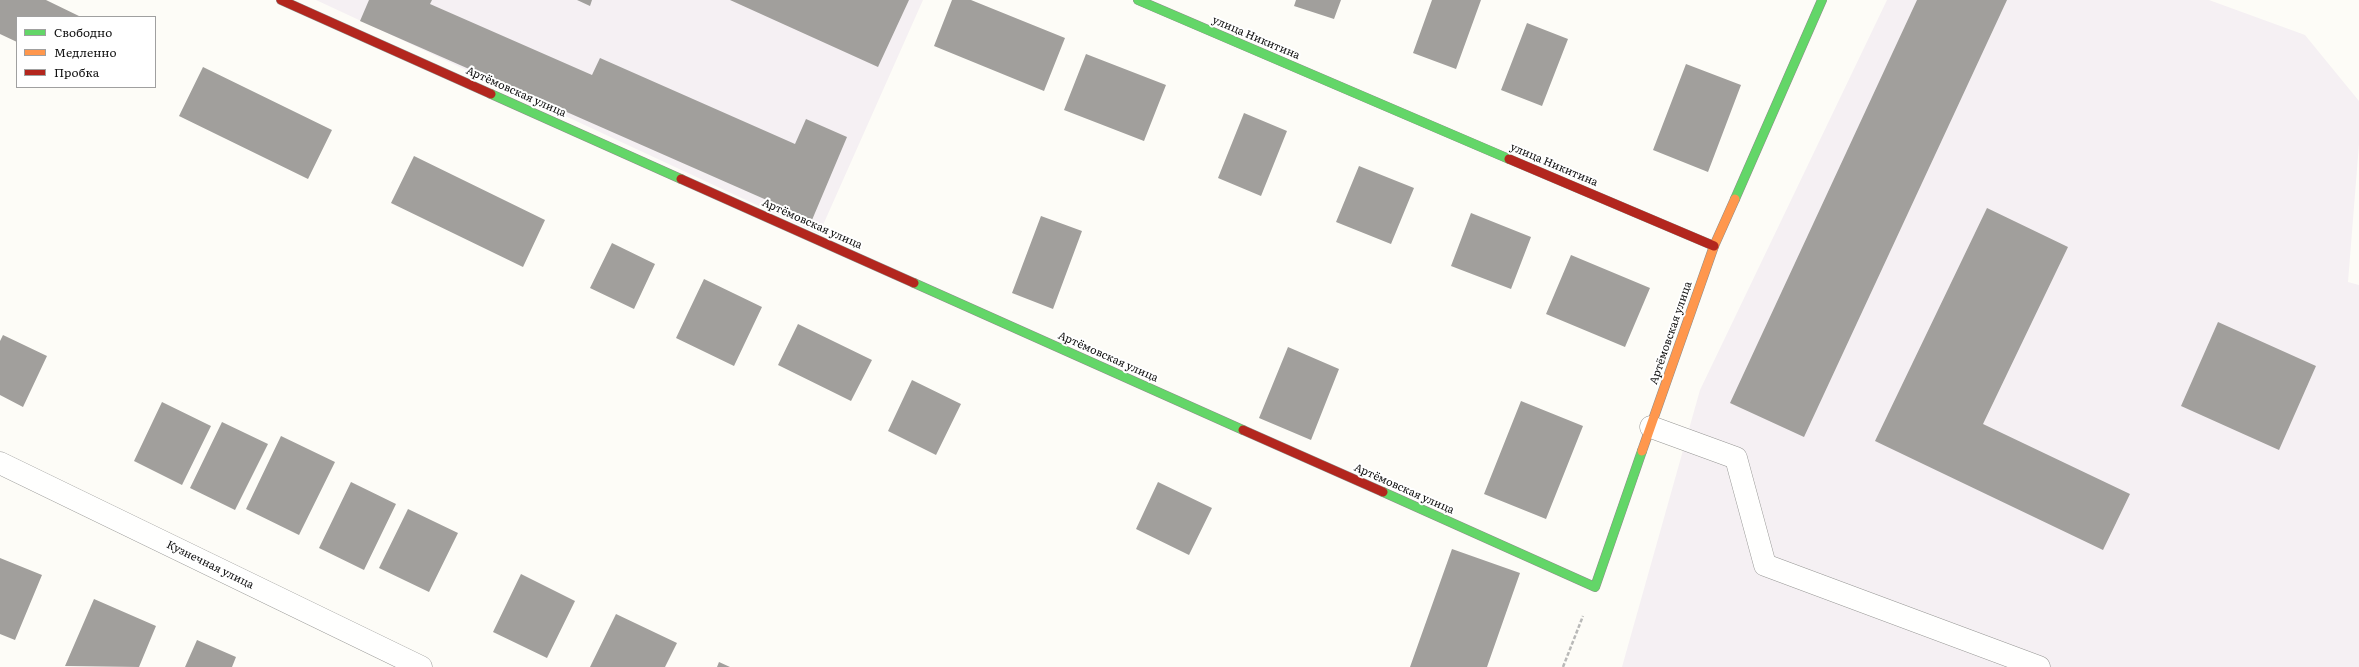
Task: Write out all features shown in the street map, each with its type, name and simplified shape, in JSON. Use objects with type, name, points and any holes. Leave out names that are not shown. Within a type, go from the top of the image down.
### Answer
[{"type":"street","name":"Артёмовская улица","points":[[281,0],[1595,588],[1714,246]]},
{"type":"street","name":"улица Никитина","points":[[1138,0],[1714,246]]},
{"type":"street","points":[[1714,246],[1822,0]]},
{"type":"street","points":[[1651,427],[1736,458],[1765,565],[2039,667]]},
{"type":"street","name":"Кузнечная улица","points":[[0,462],[421,667]]},
{"type":"path","points":[[1563,667],[1595,588]]},
{"type":"shaded area","points":[[316,0],[923,0],[819,234]]},
{"type":"shaded area","points":[[1887,0],[2209,0],[2305,35],[2359,101],[2359,144],[2348,282],[2359,285],[2359,667],[1622,667],[1700,390]]},
{"type":"building","points":[[0,0],[46,0],[79,16],[16,16],[16,42],[0,34]]},
{"type":"building","points":[[369,0],[432,0],[430,4],[592,75],[600,58],[795,144],[806,119],[847,137],[812,220],[360,21]]},
{"type":"building","points":[[577,0],[592,0],[590,6]]},
{"type":"building","points":[[730,0],[909,0],[878,67]]},
{"type":"building","points":[[952,0],[971,0],[1065,38],[1044,91],[934,46]]},
{"type":"building","points":[[1296,0],[1341,0],[1334,19],[1294,6]]},
{"type":"building","points":[[1432,0],[1481,0],[1456,69],[1413,53]]},
{"type":"building","points":[[1917,0],[2007,0],[1804,437],[1730,403]]},
{"type":"building","points":[[1527,23],[1568,39],[1542,106],[1501,90]]},
{"type":"building","points":[[1086,54],[1166,85],[1144,141],[1064,110]]},
{"type":"building","points":[[1686,64],[1741,85],[1708,172],[1653,150]]},
{"type":"building","points":[[203,67],[332,130],[308,179],[179,116]]},
{"type":"building","points":[[1244,113],[1287,131],[1261,196],[1218,178]]},
{"type":"building","points":[[414,156],[545,220],[523,267],[391,203]]},
{"type":"building","points":[[1359,166],[1414,188],[1391,244],[1336,222]]},
{"type":"building","points":[[1987,208],[2068,247],[1983,424],[2130,494],[2103,550],[1875,441]]},
{"type":"building","points":[[1471,213],[1531,237],[1511,289],[1451,266]]},
{"type":"building","points":[[1041,216],[1082,231],[1053,309],[1012,293]]},
{"type":"building","points":[[612,243],[655,264],[634,309],[590,288]]},
{"type":"building","points":[[1571,255],[1650,288],[1625,347],[1546,314]]},
{"type":"building","points":[[704,279],[762,307],[734,366],[676,338]]},
{"type":"building","points":[[2218,322],[2316,366],[2279,450],[2181,406]]},
{"type":"building","points":[[798,324],[872,360],[851,401],[778,365]]},
{"type":"building","points":[[3,335],[47,356],[23,407],[0,395],[0,341]]},
{"type":"building","points":[[1288,347],[1339,369],[1311,440],[1259,418]]},
{"type":"building","points":[[912,380],[961,404],[936,455],[888,431]]},
{"type":"building","points":[[1521,401],[1583,426],[1546,519],[1484,494]]},
{"type":"building","points":[[162,402],[211,426],[182,485],[134,461]]},
{"type":"building","points":[[222,422],[268,444],[235,510],[190,488]]},
{"type":"building","points":[[281,436],[335,462],[299,535],[246,509]]},
{"type":"building","points":[[351,482],[396,504],[364,570],[319,548]]},
{"type":"building","points":[[1158,482],[1212,508],[1189,555],[1136,529]]},
{"type":"building","points":[[408,509],[458,533],[429,592],[379,568]]},
{"type":"building","points":[[1452,549],[1520,573],[1487,667],[1410,667]]},
{"type":"building","points":[[0,558],[42,575],[15,640],[0,634]]},
{"type":"building","points":[[521,574],[575,601],[547,658],[493,632]]},
{"type":"building","points":[[94,599],[156,626],[139,667],[65,666]]},
{"type":"building","points":[[616,614],[677,643],[665,667],[590,667]]},
{"type":"building","points":[[197,640],[236,657],[232,667],[185,667]]},
{"type":"building","points":[[719,662],[730,667],[717,667]]},
{"type":"traffic: fast","points":[[1138,0],[1509,159]]},
{"type":"traffic: fast","points":[[1735,199],[1822,0]]},
{"type":"traffic: fast","points":[[491,94],[681,179]]},
{"type":"traffic: fast","points":[[914,283],[1243,430]]},
{"type":"traffic: fast","points":[[1383,492],[1595,587],[1642,451]]},
{"type":"traffic: slow","points":[[1642,451],[1714,246],[1735,199]]},
{"type":"traffic: jam","points":[[281,0],[491,94]]},
{"type":"traffic: jam","points":[[1509,159],[1714,246]]},
{"type":"traffic: jam","points":[[681,179],[914,283]]},
{"type":"traffic: jam","points":[[1243,430],[1383,492]]}]
